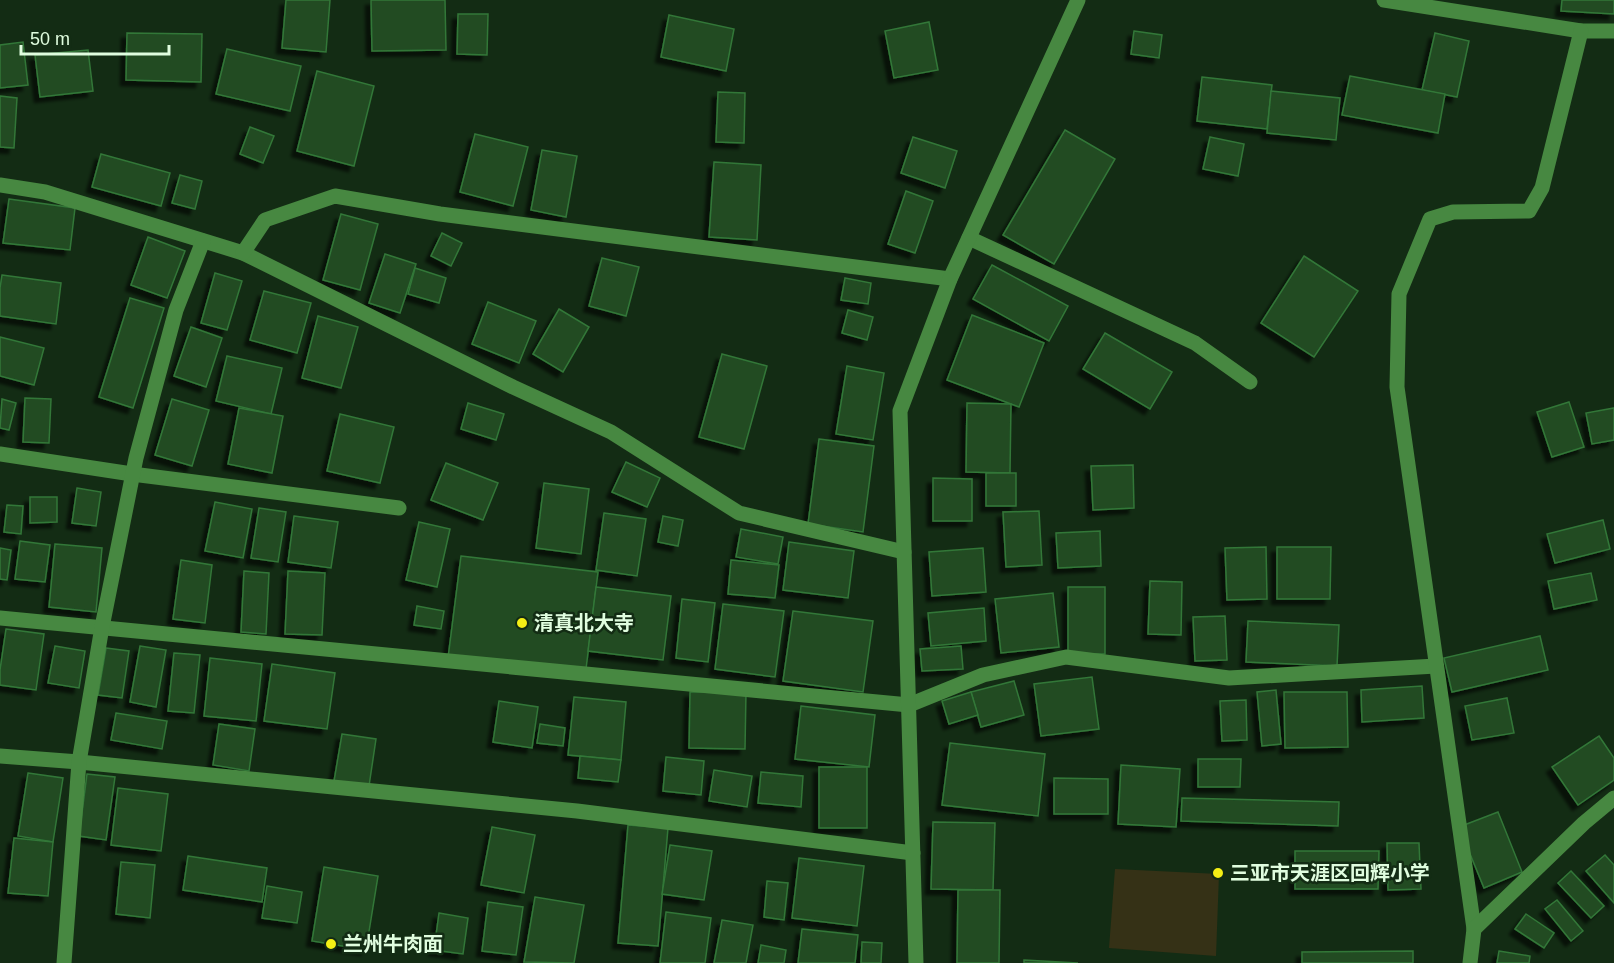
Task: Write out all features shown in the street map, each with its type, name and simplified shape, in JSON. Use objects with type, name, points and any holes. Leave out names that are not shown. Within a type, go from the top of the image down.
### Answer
[{"type":"street","points":[[916,963],[900,411],[950,279],[1078,0]]},
{"type":"street","points":[[1384,0],[1581,32],[1614,32]]},
{"type":"street","points":[[1470,963],[1474,928],[1397,387],[1399,294],[1430,219],[1453,212],[1529,211],[1542,188],[1581,32]]},
{"type":"street","points":[[0,185],[45,192],[243,253],[513,387],[611,432],[740,513],[904,552]]},
{"type":"street","points":[[243,253],[265,220],[335,196],[440,214],[950,279]]},
{"type":"street","points":[[969,238],[1195,343],[1250,382]]},
{"type":"street","points":[[64,963],[79,762],[102,627],[132,474],[176,310],[203,241]]},
{"type":"street","points":[[0,454],[132,474],[399,508]]},
{"type":"street","points":[[0,618],[909,705],[983,675],[1066,657],[1229,678],[1436,666]]},
{"type":"street","points":[[0,756],[577,811],[913,854]]},
{"type":"street","points":[[1474,928],[1584,823],[1614,798]]},
{"type":"shaded area","points":[[1115,869],[1219,874],[1216,956],[1109,948]]},
{"type":"building","points":[[286,0],[330,0],[326,52],[282,48]]},
{"type":"building","points":[[371,0],[445,0],[446,50],[372,51]]},
{"type":"building","points":[[1562,0],[1614,0],[1614,14],[1561,11]]},
{"type":"building","points":[[458,14],[488,14],[487,55],[457,54]]},
{"type":"building","points":[[669,15],[734,29],[726,71],[661,57]]},
{"type":"building","points":[[929,22],[938,70],[894,78],[885,31]]},
{"type":"building","points":[[1134,31],[1162,35],[1159,58],[1131,54]]},
{"type":"building","points":[[127,33],[202,34],[201,82],[126,80]]},
{"type":"building","points":[[1435,33],[1469,41],[1457,97],[1422,90]]},
{"type":"building","points":[[23,42],[28,85],[0,88],[0,45]]},
{"type":"building","points":[[227,49],[301,66],[290,111],[216,94]]},
{"type":"building","points":[[88,50],[93,91],[40,97],[35,55]]},
{"type":"building","points":[[317,71],[374,86],[354,166],[297,151]]},
{"type":"building","points":[[1350,76],[1445,94],[1438,133],[1342,115]]},
{"type":"building","points":[[1202,77],[1272,85],[1267,129],[1197,121]]},
{"type":"building","points":[[1271,91],[1340,98],[1336,140],[1267,133]]},
{"type":"building","points":[[718,92],[745,93],[744,143],[716,142]]},
{"type":"building","points":[[0,96],[17,98],[14,148],[0,147]]},
{"type":"building","points":[[250,127],[274,136],[263,163],[240,154]]},
{"type":"building","points":[[1065,130],[1115,159],[1054,264],[1003,235]]},
{"type":"building","points":[[475,134],[528,147],[513,206],[460,192]]},
{"type":"building","points":[[913,137],[957,151],[945,188],[901,173]]},
{"type":"building","points":[[1210,137],[1244,144],[1238,176],[1203,169]]},
{"type":"building","points":[[542,150],[577,156],[566,217],[531,210]]},
{"type":"building","points":[[101,154],[170,173],[161,206],[92,187]]},
{"type":"building","points":[[714,162],[761,165],[757,240],[709,237]]},
{"type":"building","points":[[180,175],[202,181],[195,209],[172,203]]},
{"type":"building","points":[[906,191],[933,201],[915,253],[888,244]]},
{"type":"building","points":[[9,199],[75,208],[70,250],[3,243]]},
{"type":"building","points":[[341,214],[378,224],[360,290],[323,280]]},
{"type":"building","points":[[442,233],[462,243],[451,266],[431,256]]},
{"type":"building","points":[[148,237],[185,251],[167,298],[131,285]]},
{"type":"building","points":[[385,254],[416,264],[400,313],[369,303]]},
{"type":"building","points":[[1304,256],[1358,291],[1314,357],[1261,323]]},
{"type":"building","points":[[602,258],[639,267],[626,316],[589,306]]},
{"type":"building","points":[[992,265],[1068,306],[1049,341],[973,299]]},
{"type":"building","points":[[415,268],[446,278],[439,303],[408,294]]},
{"type":"building","points":[[215,273],[242,281],[227,330],[201,323]]},
{"type":"building","points":[[2,275],[61,283],[56,324],[0,316]]},
{"type":"building","points":[[845,278],[871,283],[868,304],[841,300]]},
{"type":"building","points":[[264,291],[311,303],[297,353],[250,340]]},
{"type":"building","points":[[130,298],[164,308],[133,408],[99,397]]},
{"type":"building","points":[[488,302],[536,321],[519,363],[472,344]]},
{"type":"building","points":[[559,309],[589,327],[563,372],[533,354]]},
{"type":"building","points":[[848,310],[873,317],[867,340],[842,333]]},
{"type":"building","points":[[972,315],[1044,343],[1019,407],[947,380]]},
{"type":"building","points":[[318,316],[358,327],[341,388],[302,378]]},
{"type":"building","points":[[191,327],[222,338],[206,387],[174,376]]},
{"type":"building","points":[[1105,333],[1172,372],[1150,409],[1083,369]]},
{"type":"building","points":[[0,337],[44,348],[34,385],[0,376]]},
{"type":"building","points":[[722,354],[767,366],[744,449],[699,437]]},
{"type":"building","points":[[227,356],[282,368],[271,414],[216,401]]},
{"type":"building","points":[[847,366],[884,373],[873,440],[836,434]]},
{"type":"building","points":[[25,398],[51,399],[49,443],[23,442]]},
{"type":"building","points":[[2,399],[16,403],[9,430],[0,428]]},
{"type":"building","points":[[172,399],[209,410],[192,466],[155,455]]},
{"type":"building","points":[[1569,402],[1584,447],[1552,457],[1537,412]]},
{"type":"building","points":[[468,403],[504,414],[496,440],[461,429]]},
{"type":"building","points":[[967,403],[1011,404],[1010,473],[966,472]]},
{"type":"building","points":[[239,408],[283,416],[272,473],[228,464]]},
{"type":"building","points":[[1614,408],[1614,440],[1592,444],[1586,413]]},
{"type":"building","points":[[340,414],[394,427],[380,483],[327,471]]},
{"type":"building","points":[[819,439],[874,446],[863,532],[808,524]]},
{"type":"building","points":[[626,462],[660,478],[647,507],[612,492]]},
{"type":"building","points":[[446,463],[498,483],[483,520],[431,500]]},
{"type":"building","points":[[1133,465],[1134,508],[1093,510],[1091,466]]},
{"type":"building","points":[[986,473],[1016,473],[1016,506],[986,506]]},
{"type":"building","points":[[933,478],[972,479],[972,521],[933,521]]},
{"type":"building","points":[[544,483],[589,489],[581,554],[536,548]]},
{"type":"building","points":[[77,488],[101,492],[96,526],[72,523]]},
{"type":"building","points":[[30,497],[57,497],[57,522],[30,523]]},
{"type":"building","points":[[215,502],[252,509],[243,558],[205,551]]},
{"type":"building","points":[[7,505],[23,506],[21,534],[4,532]]},
{"type":"building","points":[[259,508],[286,512],[278,562],[251,558]]},
{"type":"building","points":[[1039,511],[1042,565],[1006,567],[1003,512]]},
{"type":"building","points":[[604,513],[646,519],[637,576],[596,570]]},
{"type":"building","points":[[294,516],[338,522],[331,568],[288,562]]},
{"type":"building","points":[[663,516],[683,520],[678,546],[658,542]]},
{"type":"building","points":[[1603,520],[1610,549],[1555,563],[1547,534]]},
{"type":"building","points":[[419,522],[450,529],[437,587],[406,580]]},
{"type":"building","points":[[741,529],[783,537],[778,564],[736,557]]},
{"type":"building","points":[[1100,531],[1101,566],[1058,568],[1056,533]]},
{"type":"building","points":[[20,541],[50,545],[45,582],[15,579]]},
{"type":"building","points":[[789,542],[854,551],[848,598],[783,590]]},
{"type":"building","points":[[55,544],[102,548],[96,612],[49,607]]},
{"type":"building","points":[[1266,547],[1267,599],[1227,600],[1225,548]]},
{"type":"building","points":[[1277,547],[1331,547],[1330,599],[1277,599]]},
{"type":"building","points":[[0,548],[11,550],[7,580],[0,579]]},
{"type":"building","points":[[983,548],[986,592],[932,596],[929,552]]},
{"type":"building","name":"清真北大寺","points":[[461,556],[598,572],[586,669],[448,658]]},
{"type":"building","points":[[181,560],[212,565],[205,623],[173,619]]},
{"type":"building","points":[[731,560],[779,565],[775,598],[728,594]]},
{"type":"building","points":[[244,571],[269,573],[266,634],[241,632]]},
{"type":"building","points":[[288,571],[325,573],[322,635],[285,634]]},
{"type":"building","points":[[1591,573],[1597,600],[1554,609],[1548,581]]},
{"type":"building","points":[[1150,581],[1182,582],[1181,635],[1148,634]]},
{"type":"building","points":[[596,587],[671,596],[663,660],[588,651]]},
{"type":"building","points":[[1068,587],[1105,587],[1105,654],[1068,654]]},
{"type":"building","points":[[1053,593],[1059,647],[1001,653],[995,599]]},
{"type":"building","points":[[682,599],[715,603],[708,662],[676,658]]},
{"type":"building","points":[[723,604],[784,611],[775,677],[715,669]]},
{"type":"building","points":[[417,606],[444,611],[441,629],[414,625]]},
{"type":"building","points":[[984,608],[986,641],[931,646],[928,613]]},
{"type":"building","points":[[793,611],[873,621],[863,692],[783,681]]},
{"type":"building","points":[[1225,616],[1227,660],[1195,661],[1193,617]]},
{"type":"building","points":[[1248,621],[1339,625],[1337,666],[1246,662]]},
{"type":"building","points":[[6,629],[44,634],[36,690],[0,685]]},
{"type":"building","points":[[1540,636],[1548,670],[1452,692],[1444,658]]},
{"type":"building","points":[[55,646],[85,651],[79,688],[48,683]]},
{"type":"building","points":[[140,646],[166,650],[156,707],[130,702]]},
{"type":"building","points":[[961,646],[963,669],[922,671],[920,649]]},
{"type":"building","points":[[106,648],[129,651],[122,698],[98,695]]},
{"type":"building","points":[[174,653],[200,655],[194,713],[168,711]]},
{"type":"building","points":[[210,658],[262,664],[256,721],[204,716]]},
{"type":"building","points":[[272,664],[335,673],[327,729],[264,721]]},
{"type":"building","points":[[1092,677],[1099,729],[1041,736],[1034,684]]},
{"type":"building","points":[[1014,681],[1024,715],[981,727],[971,692]]},
{"type":"building","points":[[1422,686],[1424,718],[1362,722],[1361,690]]},
{"type":"building","points":[[1276,690],[1281,744],[1262,746],[1257,692]]},
{"type":"building","points":[[690,692],[746,692],[745,749],[689,748]]},
{"type":"building","points":[[971,692],[978,715],[949,724],[942,701]]},
{"type":"building","points":[[1284,692],[1347,692],[1348,747],[1285,748]]},
{"type":"building","points":[[574,697],[626,702],[621,760],[568,755]]},
{"type":"building","points":[[1507,698],[1514,733],[1472,740],[1465,706]]},
{"type":"building","points":[[1246,700],[1247,740],[1222,741],[1220,701]]},
{"type":"building","points":[[499,701],[538,707],[532,748],[493,742]]},
{"type":"building","points":[[801,706],[875,715],[869,767],[795,759]]},
{"type":"building","points":[[116,713],[167,721],[162,749],[111,740]]},
{"type":"building","points":[[219,724],[255,729],[249,771],[213,765]]},
{"type":"building","points":[[540,724],[565,728],[563,746],[537,743]]},
{"type":"building","points":[[342,734],[376,739],[369,786],[334,781]]},
{"type":"building","points":[[1599,736],[1614,758],[1614,780],[1578,805],[1552,767]]},
{"type":"building","points":[[950,743],[1045,754],[1038,816],[942,805]]},
{"type":"building","points":[[580,756],[621,760],[618,782],[578,778]]},
{"type":"building","points":[[666,757],[704,761],[701,795],[663,791]]},
{"type":"building","points":[[1198,759],[1241,759],[1240,787],[1198,787]]},
{"type":"building","points":[[1121,765],[1180,769],[1176,827],[1118,824]]},
{"type":"building","points":[[819,767],[867,767],[867,828],[819,828]]},
{"type":"building","points":[[714,770],[752,776],[747,807],[709,801]]},
{"type":"building","points":[[761,772],[803,776],[801,807],[758,803]]},
{"type":"building","points":[[28,773],[63,778],[53,842],[18,836]]},
{"type":"building","points":[[87,774],[115,777],[106,840],[79,836]]},
{"type":"building","points":[[1054,778],[1108,779],[1108,814],[1054,814]]},
{"type":"building","points":[[118,788],[168,794],[161,851],[111,845]]},
{"type":"building","points":[[1182,798],[1339,802],[1338,826],[1181,821]]},
{"type":"building","points":[[1498,812],[1522,872],[1484,888],[1459,827]]},
{"type":"building","points":[[933,822],[995,823],[993,890],[931,889]]},
{"type":"building","points":[[628,825],[668,828],[658,946],[618,943]]},
{"type":"building","points":[[492,827],[535,835],[524,893],[481,885]]},
{"type":"building","points":[[14,838],[53,842],[48,896],[8,893]]},
{"type":"building","points":[[1387,843],[1419,843],[1421,889],[1388,890]]},
{"type":"building","points":[[670,845],[712,851],[704,900],[662,894]]},
{"type":"building","points":[[1295,851],[1379,851],[1378,889],[1295,889]]},
{"type":"building","points":[[1605,855],[1614,865],[1614,903],[1586,871]]},
{"type":"building","points":[[188,856],[267,868],[262,902],[183,890]]},
{"type":"building","points":[[799,858],[864,866],[857,926],[792,918]]},
{"type":"building","points":[[121,862],[155,865],[150,918],[116,914]]},
{"type":"building","points":[[324,867],[378,876],[366,950],[312,941]]},
{"type":"building","points":[[1571,871],[1604,906],[1591,918],[1558,883]]},
{"type":"building","points":[[767,881],[788,883],[784,920],[764,917]]},
{"type":"building","points":[[267,886],[302,892],[297,923],[262,918]]},
{"type":"building","points":[[958,890],[1000,890],[999,963],[957,963]]},
{"type":"building","points":[[535,897],[584,905],[574,963],[524,962]]},
{"type":"building","points":[[1557,900],[1583,931],[1571,941],[1545,909]]},
{"type":"building","points":[[488,902],[523,907],[516,955],[482,951]]},
{"type":"building","points":[[666,912],[711,918],[705,963],[660,963]]},
{"type":"building","points":[[439,913],[468,918],[463,954],[434,950]]},
{"type":"building","points":[[1526,914],[1554,933],[1544,948],[1515,929]]},
{"type":"building","points":[[722,920],[753,925],[746,963],[714,963]]},
{"type":"building","points":[[802,929],[858,935],[855,963],[798,963]]},
{"type":"building","points":[[862,942],[882,943],[881,963],[861,963]]},
{"type":"building","points":[[761,945],[786,950],[784,963],[758,963]]},
{"type":"building","points":[[1413,951],[1413,963],[1302,963],[1302,952]]},
{"type":"building","points":[[1499,951],[1530,956],[1529,963],[1497,963]]},
{"type":"building","points":[[1024,960],[1078,963],[1024,963]]},
{"type":"place","name":"清真北大寺","points":[[522,623]]},
{"type":"place","name":"三亚市天涯区回辉小学","points":[[1218,873]]},
{"type":"place","name":"兰州牛肉面","points":[[331,944]]}]
